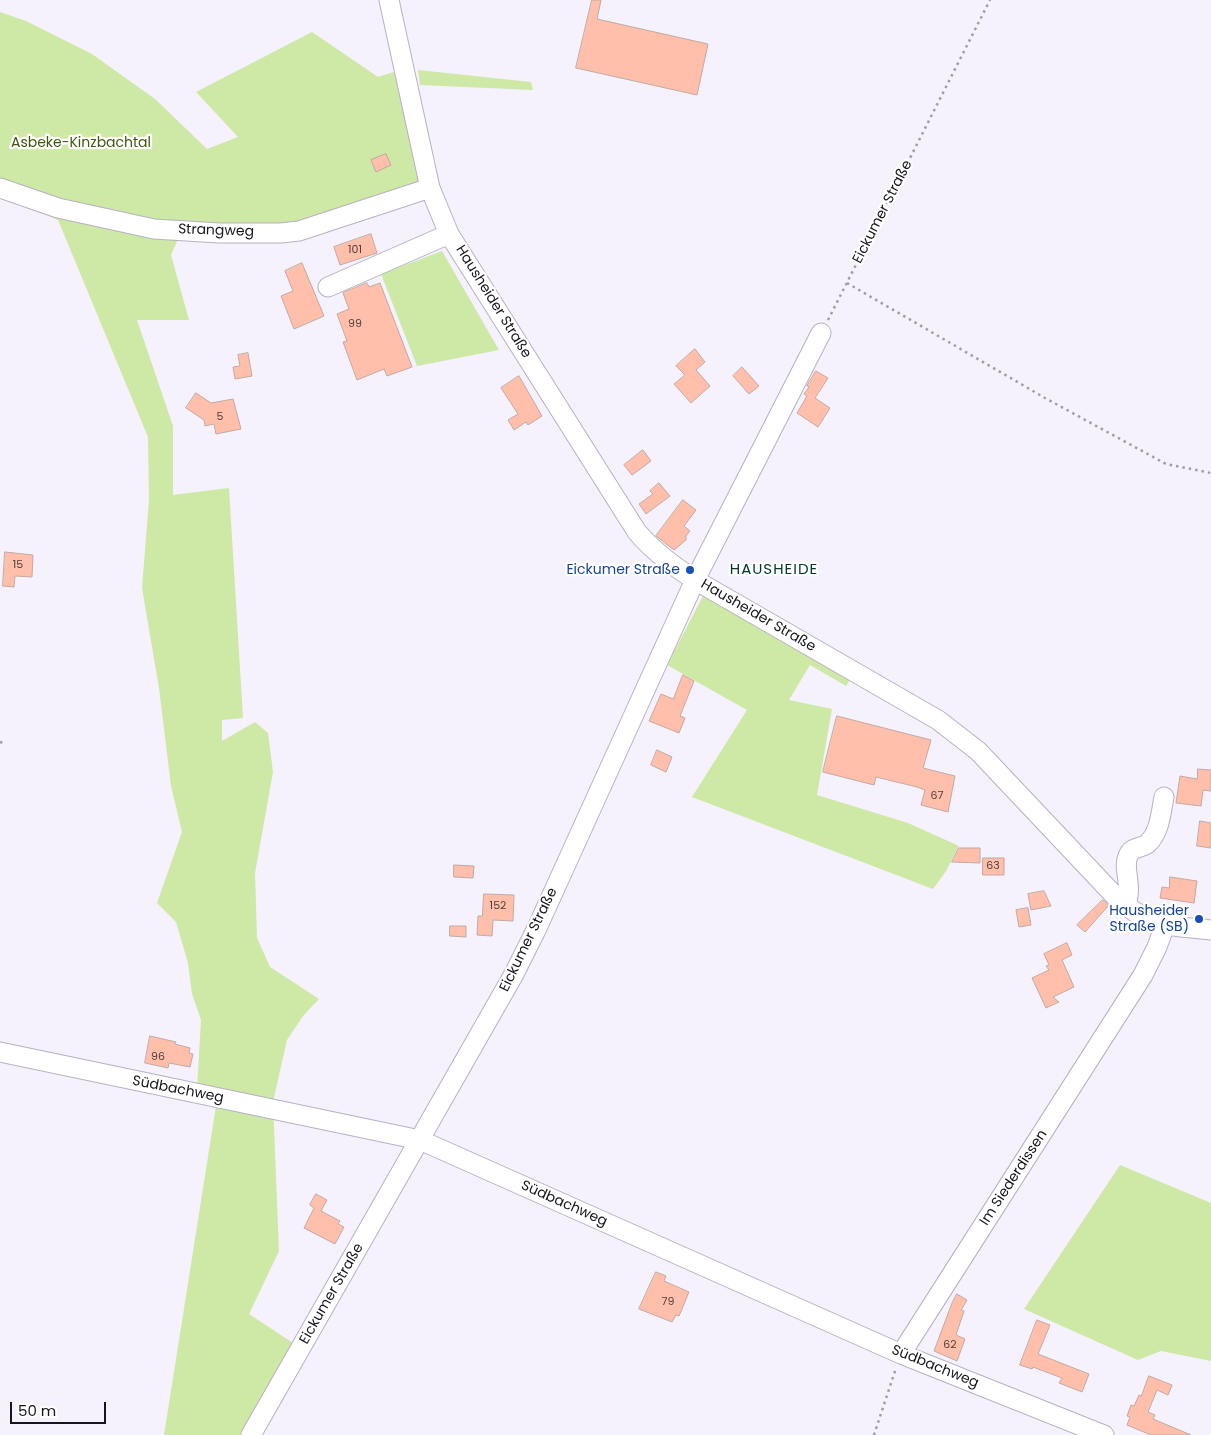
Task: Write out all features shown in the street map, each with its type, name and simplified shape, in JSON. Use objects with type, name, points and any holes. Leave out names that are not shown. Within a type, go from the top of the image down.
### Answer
[{"type":"street","name":"Hausheider Straße","points":[[389,0],[430,188],[449,234],[637,532],[657,554],[695,580],[953,730],[978,751],[1125,906],[1151,922],[1211,930]]},
{"type":"street","name":"Strangweg","points":[[0,188],[58,208],[154,229],[219,233],[299,231],[430,188]]},
{"type":"street","points":[[328,287],[449,234]]},
{"type":"street","name":"Eickumer Straße","points":[[251,1435],[514,974],[537,928],[695,580],[821,333]]},
{"type":"street","points":[[1125,906],[1130,891],[1127,866],[1128,854],[1132,850],[1144,846],[1153,836],[1158,825],[1164,797]]},
{"type":"street","name":"Im Siederdissen","points":[[901,1354],[1143,975],[1157,947],[1165,925]]},
{"type":"street","name":"Südbachweg","points":[[0,1052],[420,1140],[901,1354],[1104,1435]]},
{"type":"path","name":"Eickumer Straße","points":[[821,333],[990,0]]},
{"type":"path","points":[[847,282],[1045,398],[1166,464],[1211,473]]},
{"type":"path","points":[[874,1435],[901,1354]]},
{"type":"green space","name":"Asbeke-Kinzbachtal","points":[[0,12],[26,21],[92,54],[155,99],[207,149],[238,137],[196,92],[312,32],[378,77],[400,70],[426,185],[294,226],[178,239],[171,255],[189,320],[137,320],[173,426],[173,495],[229,488],[243,718],[222,720],[222,741],[255,722],[268,733],[273,772],[255,873],[257,938],[270,967],[319,999],[303,1016],[287,1040],[273,1102],[279,1251],[249,1314],[296,1345],[245,1435],[164,1435],[216,1106],[197,1089],[201,1020],[192,994],[188,963],[176,922],[157,903],[182,832],[171,786],[159,688],[142,588],[149,500],[148,437],[58,220],[0,195]]},
{"type":"green space","points":[[418,70],[531,82],[533,90],[420,85]]},
{"type":"green space","points":[[442,251],[499,350],[417,366],[381,274]]},
{"type":"green space","points":[[703,596],[851,678],[846,686],[810,665],[789,700],[832,709],[817,795],[908,823],[959,846],[946,871],[933,889],[692,797],[747,710],[667,665]]},
{"type":"green space","points":[[1120,1165],[1211,1203],[1211,1361],[1161,1351],[1138,1360],[1024,1309]]},
{"type":"building","points":[[592,0],[601,0],[597,19],[708,44],[697,95],[576,68]]},
{"type":"building","points":[[386,154],[391,165],[376,172],[371,160]]},
{"type":"building","points":[[371,234],[377,253],[340,265],[334,247]]},
{"type":"building","points":[[302,263],[324,316],[294,329],[281,296],[293,291],[285,271]]},
{"type":"building","points":[[367,283],[369,287],[380,283],[412,367],[387,376],[384,369],[357,380],[343,342],[347,341],[337,314],[349,309],[343,293]]},
{"type":"building","points":[[695,349],[705,362],[696,370],[710,386],[691,403],[674,384],[685,375],[676,366]]},
{"type":"building","points":[[248,353],[252,376],[235,379],[233,367],[240,366],[238,355]]},
{"type":"building","points":[[742,367],[759,386],[749,394],[733,376]]},
{"type":"building","points":[[816,371],[828,378],[815,398],[830,408],[818,427],[797,413],[807,396],[804,394]]},
{"type":"building","points":[[519,376],[542,416],[528,425],[526,422],[514,430],[508,420],[518,414],[501,388]]},
{"type":"building","points":[[196,393],[211,403],[233,399],[241,429],[216,434],[214,424],[205,426],[204,420],[186,408]]},
{"type":"building","points":[[643,450],[651,461],[632,475],[624,465]]},
{"type":"building","points":[[659,483],[670,496],[646,514],[639,504],[653,494],[650,491]]},
{"type":"building","points":[[683,500],[696,510],[684,526],[690,531],[686,536],[686,540],[674,550],[656,536]]},
{"type":"building","points":[[5,552],[33,555],[32,577],[15,576],[14,587],[3,586]]},
{"type":"building","points":[[683,675],[694,681],[680,716],[685,718],[679,733],[649,721],[661,694],[673,699]]},
{"type":"building","points":[[837,716],[931,740],[923,768],[955,776],[948,812],[921,805],[925,790],[917,787],[876,777],[874,785],[823,772]]},
{"type":"building","points":[[657,750],[672,757],[666,772],[651,765]]},
{"type":"building","points":[[1198,769],[1211,770],[1211,791],[1203,790],[1201,806],[1176,803],[1180,776],[1197,779]]},
{"type":"building","points":[[1200,821],[1211,823],[1211,848],[1197,846]]},
{"type":"building","points":[[959,848],[980,848],[980,863],[952,862]]},
{"type":"building","points":[[983,858],[1004,858],[1004,875],[983,875]]},
{"type":"building","points":[[454,865],[474,866],[473,878],[454,877]]},
{"type":"building","points":[[1170,877],[1197,881],[1194,903],[1160,898],[1162,887],[1169,888]]},
{"type":"building","points":[[1044,891],[1051,906],[1031,910],[1028,894]]},
{"type":"building","points":[[484,894],[514,895],[513,921],[493,920],[492,936],[477,935],[478,916],[482,916]]},
{"type":"building","points":[[1103,900],[1109,905],[1085,932],[1077,925]]},
{"type":"building","points":[[1028,908],[1031,925],[1019,927],[1016,910]]},
{"type":"building","points":[[450,926],[466,926],[466,937],[450,936]]},
{"type":"building","points":[[1067,943],[1072,955],[1062,960],[1074,987],[1053,997],[1059,1002],[1046,1008],[1032,978],[1049,970],[1046,966],[1049,965],[1044,954]]},
{"type":"building","points":[[150,1036],[176,1042],[175,1044],[190,1048],[189,1053],[193,1054],[190,1067],[169,1063],[168,1068],[145,1063]]},
{"type":"building","points":[[316,1194],[327,1200],[321,1211],[340,1221],[338,1224],[344,1227],[335,1244],[304,1228],[314,1208],[310,1205]]},
{"type":"building","points":[[656,1272],[666,1276],[664,1281],[689,1292],[679,1316],[676,1315],[672,1322],[639,1309]]},
{"type":"building","points":[[957,1294],[967,1300],[961,1310],[964,1311],[956,1335],[965,1339],[957,1361],[934,1351]]},
{"type":"building","points":[[1037,1320],[1050,1325],[1038,1354],[1089,1374],[1082,1392],[1059,1383],[1062,1378],[1033,1367],[1032,1369],[1020,1365]]},
{"type":"building","points":[[1149,1376],[1172,1385],[1168,1395],[1157,1390],[1148,1412],[1155,1415],[1153,1419],[1191,1435],[1151,1435],[1127,1425],[1130,1417],[1127,1416],[1131,1405],[1134,1406],[1139,1395],[1141,1396]]},
{"type":"place","name":"Eickumer Straße","points":[[690,570]]},
{"type":"place","name":"Hausheider Straße (SB)","points":[[1199,919]]},
{"type":"district","name":"HAUSHEIDE","points":[[774,570]]}]
